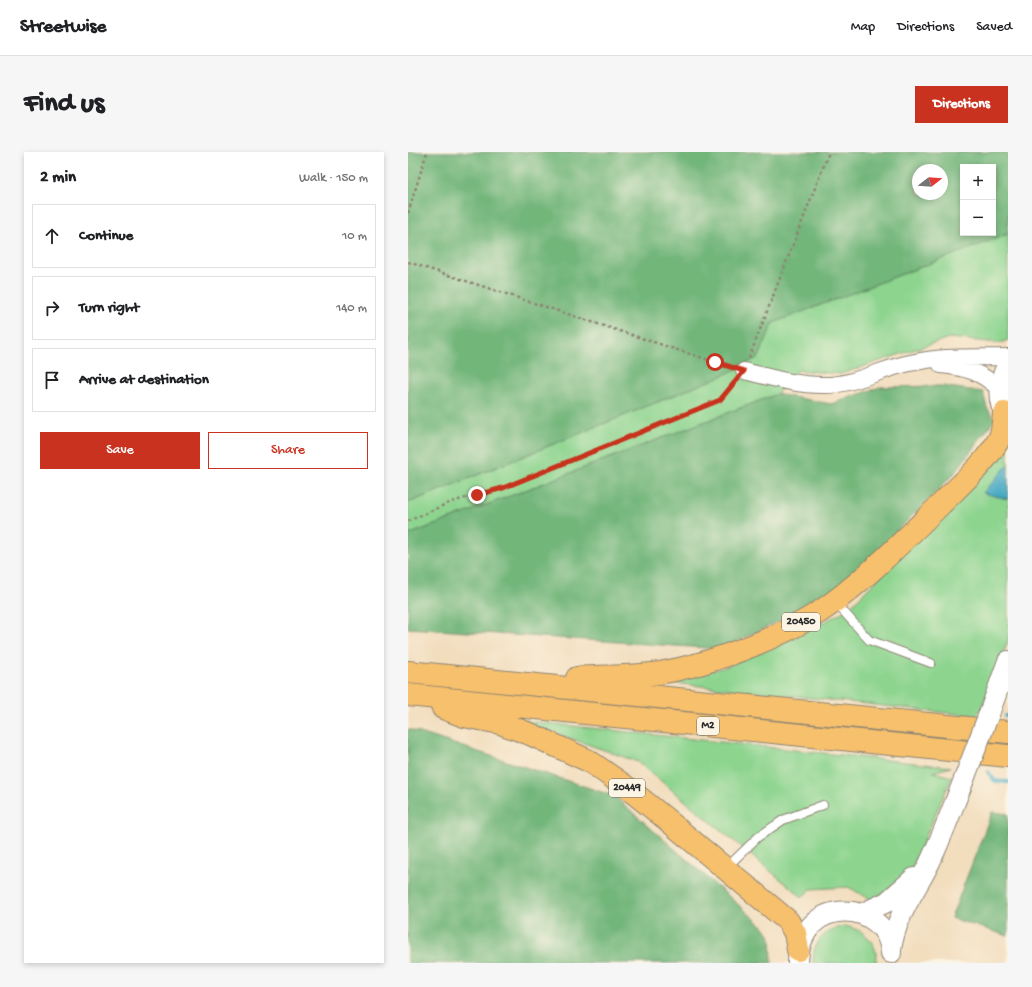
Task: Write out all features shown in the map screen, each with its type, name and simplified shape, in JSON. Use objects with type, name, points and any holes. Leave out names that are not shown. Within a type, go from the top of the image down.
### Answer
[{"type":"highway","name":"20450","points":[[513,682],[658,673],[684,668],[724,656],[785,631],[834,602],[892,552],[992,450],[1000,436],[1006,416]]},
{"type":"highway","name":"M2","points":[[408,672],[1008,732]]},
{"type":"highway","name":"M2","points":[[408,695],[1008,756]]},
{"type":"highway","name":"20449","points":[[408,695],[464,716],[500,724],[530,734],[589,761],[625,786],[788,921],[795,933],[798,956]]},
{"type":"street","points":[[744,371],[793,383],[822,385],[846,384],[910,363],[966,356],[1008,357]]},
{"type":"street","points":[[910,363],[958,366],[983,376],[999,389]]},
{"type":"street","points":[[1006,416],[1000,401],[999,389],[1002,376],[1008,364]]},
{"type":"street","points":[[891,956],[893,933],[900,914],[929,864],[964,782],[1008,661]]},
{"type":"street","points":[[862,914],[887,902],[929,864]]},
{"type":"street","points":[[798,956],[802,937],[810,925],[821,917],[834,912],[848,911],[862,914],[881,928],[887,938],[891,956]]},
{"type":"lane","points":[[834,602],[869,640],[931,663]]},
{"type":"lane","points":[[725,869],[758,837],[783,820],[823,805]]},
{"type":"path","points":[[408,213],[427,152]]},
{"type":"path","points":[[408,521],[451,502],[503,488],[720,400],[744,371],[829,152]]},
{"type":"path","points":[[408,262],[744,371]]},
{"type":"green space","points":[[408,152],[1008,152],[1008,234],[773,323],[759,357],[724,375],[408,503]]},
{"type":"green space","points":[[1008,234],[1008,340],[1000,343],[949,338],[841,374],[798,370],[777,394],[408,535],[408,503],[724,375],[759,357],[772,323]]},
{"type":"green space","points":[[942,386],[983,392],[987,408],[995,419],[953,475],[832,596],[721,649],[408,628],[408,535],[777,394],[831,404],[880,387]]},
{"type":"green space","points":[[1008,437],[1008,465],[984,493],[1008,499],[1008,641],[982,708],[976,716],[664,682],[726,667],[792,639],[848,609],[967,488]]},
{"type":"green space","points":[[499,718],[951,767],[933,772],[952,777],[912,867],[886,891],[872,900],[848,887],[811,889],[802,897],[638,762],[541,728]]},
{"type":"green space","points":[[408,729],[614,796],[765,928],[771,938],[772,963],[408,963]]},
{"type":"green space","points":[[992,812],[1008,814],[1008,936],[951,918]]},
{"type":"green space","points":[[844,926],[863,933],[868,938],[875,949],[876,963],[813,963],[815,949],[821,938],[830,931]]},
{"type":"water","points":[[1008,465],[1008,499],[983,493]]},
{"type":"waterway","points":[[988,772],[995,781],[1008,782]]},
{"type":"route","points":[[477,495],[503,488],[720,400],[744,371],[715,362]]}]
